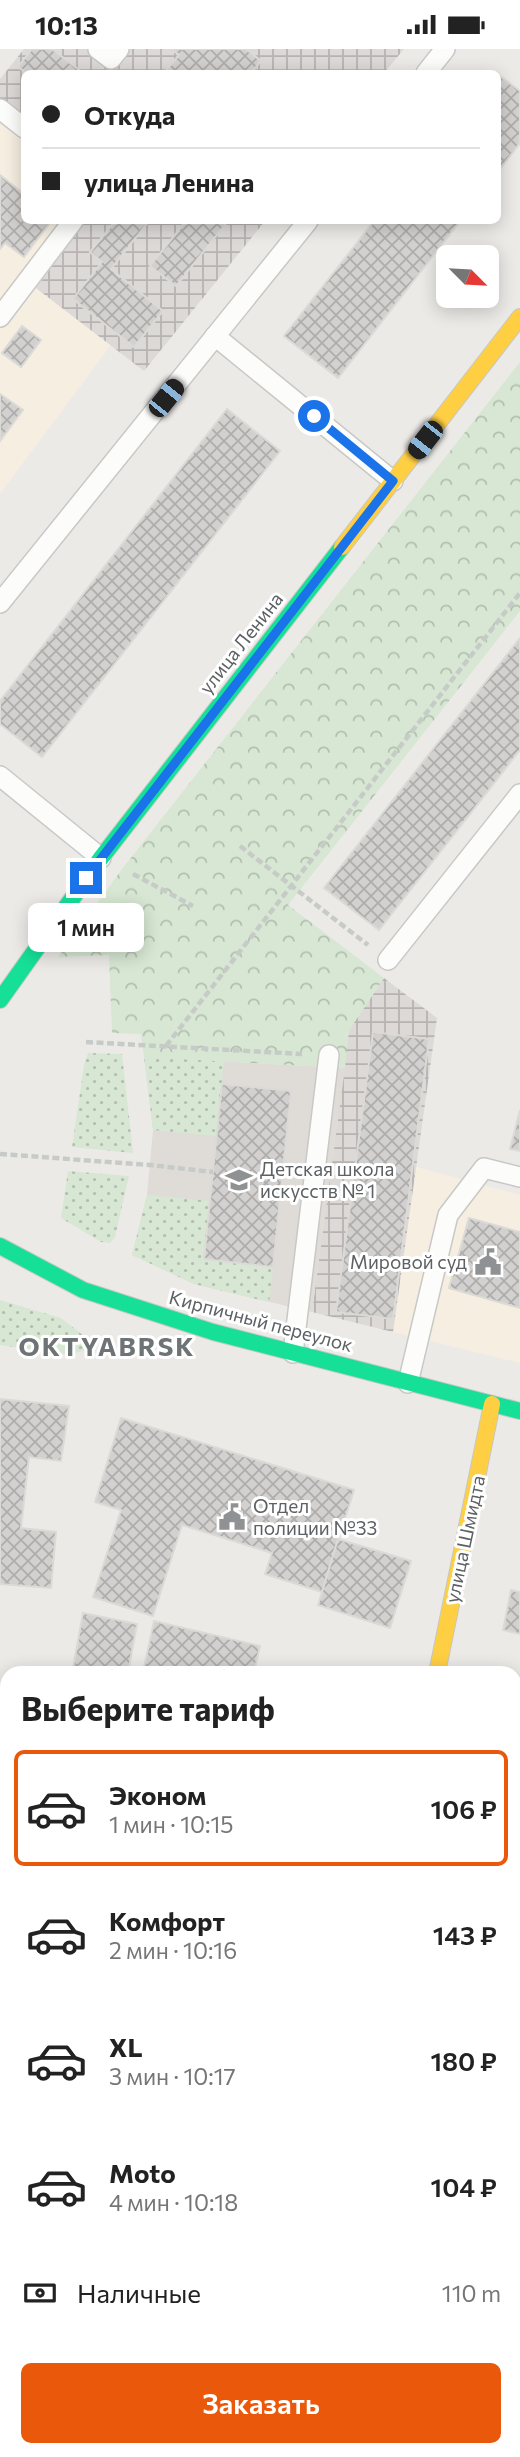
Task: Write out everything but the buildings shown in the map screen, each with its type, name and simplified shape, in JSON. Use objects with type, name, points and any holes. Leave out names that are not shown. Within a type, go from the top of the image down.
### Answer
[{"type":"street","name":"улица Ленина","points":[[0,1000],[101,858],[520,317]]},
{"type":"street","name":"Кирпичный переулок","points":[[0,1246],[83,1290],[213,1332],[520,1411]]},
{"type":"street","name":"улица Шмидта","points":[[438,1666],[492,1404]]},
{"type":"lane","points":[[98,49],[111,59],[119,49]]},
{"type":"lane","points":[[428,70],[445,49]]},
{"type":"lane","points":[[0,109],[21,126]]},
{"type":"lane","points":[[0,317],[71,224]]},
{"type":"lane","points":[[0,603],[303,224]]},
{"type":"lane","points":[[215,336],[393,481]]},
{"type":"lane","points":[[0,776],[101,858]]},
{"type":"lane","points":[[388,960],[520,795]]},
{"type":"lane","points":[[293,1353],[330,1055]]},
{"type":"lane","points":[[408,1383],[448,1215],[484,1168],[520,1177]]},
{"type":"path","points":[[166,1046],[520,593]]},
{"type":"path","points":[[240,846],[388,960]]},
{"type":"path","points":[[122,869],[193,905]]},
{"type":"path","points":[[86,1042],[330,1055]]},
{"type":"path","points":[[0,1154],[213,1172]]},
{"type":"shaded area","points":[[24,49],[404,49],[386,70],[21,70],[21,116],[0,99],[0,79]]},
{"type":"shaded area","points":[[0,99],[21,116],[21,224],[84,224],[36,288],[111,345],[0,494]]},
{"type":"shaded area","points":[[84,224],[263,224],[144,371],[36,288]]},
{"type":"shaded area","points":[[384,978],[437,1018],[393,1332],[312,1312],[349,1030]]},
{"type":"shaded area","name":"Детская школа искусств № 1","points":[[144,1057],[345,1068],[312,1312],[194,1284],[132,1255],[147,1195],[153,1130]]},
{"type":"shaded area","points":[[416,1167],[520,1195],[520,1363],[393,1332]]},
{"type":"green space","points":[[520,362],[520,611],[288,905],[384,978],[349,1030],[345,1068],[144,1057],[141,1034],[112,1033],[109,955],[58,957],[122,869]]},
{"type":"green space","points":[[88,1053],[122,1054],[133,1153],[72,1147]]},
{"type":"green space","points":[[144,1057],[224,1061],[216,1136],[153,1130]]},
{"type":"green space","points":[[68,1171],[129,1176],[115,1237],[110,1243],[101,1242],[61,1218]]},
{"type":"green space","points":[[147,1195],[209,1201],[204,1259],[273,1267],[269,1302],[194,1284],[132,1255]]},
{"type":"green space","points":[[0,1300],[61,1318],[88,1339],[86,1350],[69,1355],[0,1345]]},
{"type":"traffic: fast","points":[[0,1000],[101,858],[342,547]]},
{"type":"traffic: fast","points":[[0,1246],[83,1290],[213,1332],[520,1411]]},
{"type":"traffic: slow","points":[[342,547],[520,317]]},
{"type":"traffic: slow","points":[[438,1666],[492,1404]]},
{"type":"place","name":"Детская школа искусств № 1","points":[[239,1180]]},
{"type":"place","name":"Мировой суд","points":[[488,1262]]},
{"type":"place","name":"Отдел полиции №33","points":[[232,1517]]},
{"type":"district","name":"OKTYABRSK","points":[[107,1347]]},
{"type":"route","points":[[86,878],[393,481],[314,416]]}]
